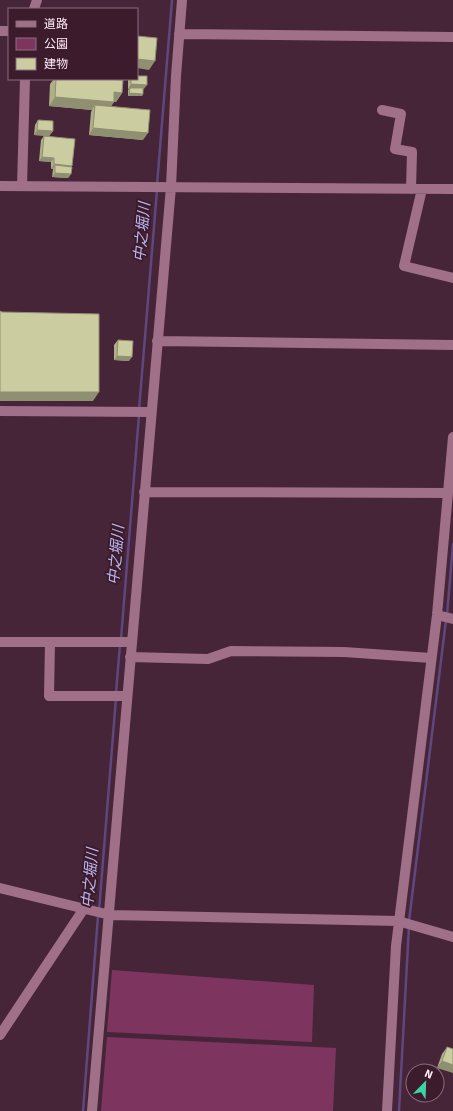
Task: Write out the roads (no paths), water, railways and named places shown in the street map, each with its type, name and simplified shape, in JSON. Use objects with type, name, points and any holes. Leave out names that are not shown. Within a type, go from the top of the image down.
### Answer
[{"type":"street","points":[[92,1111],[107,915],[132,642],[144,492],[148,412],[157,341],[171,187],[182,0]]},
{"type":"street","points":[[179,34],[453,37]]},
{"type":"street","points":[[22,186],[25,80]]},
{"type":"street","points":[[382,110],[401,114],[395,149],[412,152],[411,189]]},
{"type":"street","points":[[0,186],[453,189]]},
{"type":"street","points":[[422,189],[404,266],[453,278]]},
{"type":"street","points":[[157,341],[453,345]]},
{"type":"street","points":[[0,411],[148,412]]},
{"type":"street","points":[[387,1111],[401,922],[431,658],[439,615],[453,437]]},
{"type":"street","points":[[144,492],[448,493]]},
{"type":"street","points":[[439,615],[453,619]]},
{"type":"street","points":[[0,642],[132,642]]},
{"type":"street","points":[[50,643],[49,696],[127,696]]},
{"type":"street","points":[[130,656],[208,659],[231,651],[344,652],[431,658]]},
{"type":"street","points":[[0,888],[107,915],[401,922],[453,937]]},
{"type":"street","points":[[0,1036],[88,911]]},
{"type":"waterway","name":"中之堀川","points":[[157,185],[172,0]]},
{"type":"waterway","name":"中之堀川","points":[[139,410],[157,190]]},
{"type":"waterway","name":"中之堀川","points":[[121,639],[139,415]]},
{"type":"waterway","points":[[447,615],[453,544]]},
{"type":"waterway","points":[[409,921],[446,620]]},
{"type":"waterway","name":"中之堀川","points":[[116,693],[120,644]]},
{"type":"waterway","name":"中之堀川","points":[[99,911],[116,698]]},
{"type":"waterway","name":"中之堀川","points":[[83,1111],[98,916]]},
{"type":"waterway","points":[[399,1111],[409,926]]}]
